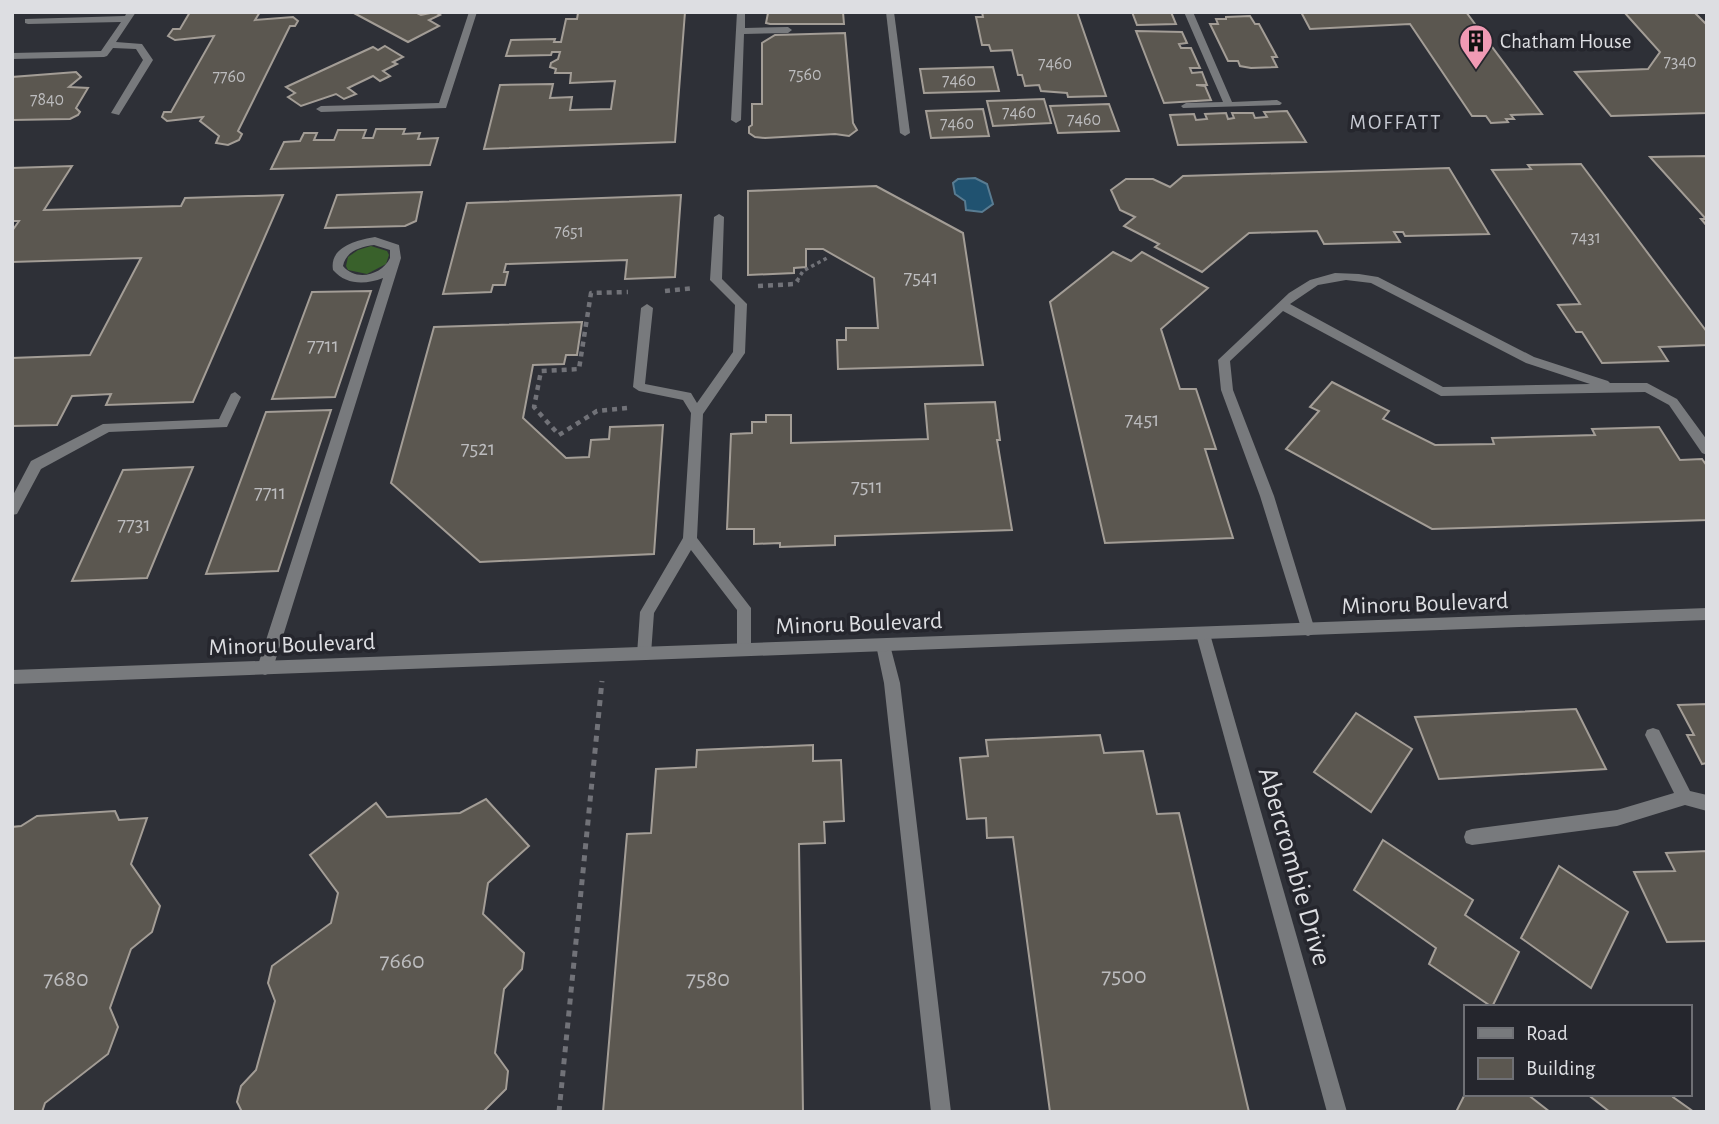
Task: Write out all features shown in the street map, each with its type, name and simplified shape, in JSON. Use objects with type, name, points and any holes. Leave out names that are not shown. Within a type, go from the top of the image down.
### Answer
[{"type":"street","points":[[321,109],[443,106],[473,12]]},
{"type":"street","points":[[736,120],[741,12]]},
{"type":"street","points":[[890,12],[905,133]]},
{"type":"street","points":[[1188,12],[1228,105]]},
{"type":"street","points":[[29,21],[130,16]]},
{"type":"street","points":[[12,56],[104,54],[130,16]]},
{"type":"street","points":[[740,31],[788,30]]},
{"type":"street","points":[[110,45],[139,46],[148,60],[116,113]]},
{"type":"street","points":[[1186,106],[1276,103]]},
{"type":"street","points":[[643,654],[648,612],[691,539],[698,413],[739,353],[741,304],[716,279],[719,217]]},
{"type":"street","points":[[265,668],[392,267],[397,260],[395,248],[375,241],[348,249],[342,254],[337,267],[340,273],[355,279],[376,276],[392,267]]},
{"type":"street","points":[[1308,630],[1267,496],[1227,390],[1224,360],[1304,285],[1330,276],[1351,275],[1374,280],[1530,360],[1615,387]]},
{"type":"street","points":[[1282,305],[1441,392],[1647,387],[1662,393],[1673,402],[1707,450]]},
{"type":"street","points":[[647,308],[639,387],[687,396],[698,413]]},
{"type":"street","points":[[12,510],[36,465],[107,427],[223,424],[235,397]]},
{"type":"street","points":[[691,539],[744,608],[744,650]]},
{"type":"street","name":"Minoru Boulevard","points":[[12,677],[1707,614]]},
{"type":"street","name":"Abercrombie Drive","points":[[1203,634],[1337,1112]]},
{"type":"street","points":[[883,645],[892,683],[941,1112]]},
{"type":"street","points":[[1653,735],[1685,797]]},
{"type":"street","points":[[1472,837],[1618,818],[1685,797],[1707,803]]},
{"type":"path","points":[[661,291],[689,290],[735,274],[752,286],[795,284],[803,271],[827,258]]},
{"type":"path","points":[[633,292],[591,293],[579,369],[541,371],[534,407],[559,435],[597,411],[626,410],[639,387]]},
{"type":"path","points":[[559,1112],[604,655]]},
{"type":"green space","points":[[371,246],[387,251],[389,255],[386,264],[367,274],[348,270],[348,257]]},
{"type":"water","points":[[975,178],[987,184],[993,204],[982,212],[966,210],[965,201],[955,194],[953,183],[958,179]]},
{"type":"building","points":[[190,12],[260,12],[255,20],[293,17],[298,21],[295,26],[290,26],[238,131],[242,134],[239,140],[228,145],[216,143],[219,136],[200,121],[203,117],[167,121],[162,117],[164,112],[171,112],[214,36],[175,40],[168,36],[173,29],[180,29]]},
{"type":"building","points":[[352,12],[415,12],[421,15],[435,12],[440,15],[429,20],[439,26],[408,42]]},
{"type":"building","points":[[685,12],[675,142],[484,149],[500,85],[553,84],[550,98],[572,97],[570,110],[611,109],[615,81],[570,83],[571,73],[555,73],[556,69],[550,67],[551,63],[558,59],[560,52],[552,52],[551,55],[506,56],[511,40],[555,39],[554,42],[561,42],[566,19],[577,19],[578,13]]},
{"type":"building","points":[[762,12],[843,12],[844,24],[770,24],[766,23],[768,13]]},
{"type":"building","points":[[982,12],[1077,12],[1106,96],[1068,97],[1067,93],[1041,91],[1039,85],[1025,86],[1022,75],[1018,75],[1012,50],[991,51],[989,45],[982,45],[976,17],[983,17]]},
{"type":"building","points":[[1132,12],[1171,12],[1176,24],[1137,25]]},
{"type":"building","name":"Chatham House","points":[[1301,12],[1466,12],[1542,114],[1511,115],[1514,119],[1506,119],[1508,122],[1491,123],[1486,116],[1472,116],[1410,24],[1310,29]]},
{"type":"building","points":[[1624,12],[1694,12],[1707,25],[1707,113],[1611,116],[1575,72],[1648,69],[1660,52]]},
{"type":"building","points":[[1250,16],[1255,24],[1259,24],[1277,57],[1272,57],[1277,67],[1251,68],[1240,66],[1238,61],[1228,61],[1210,24],[1218,24],[1216,19],[1226,17]]},
{"type":"building","points":[[1136,31],[1182,32],[1187,43],[1179,44],[1181,48],[1191,48],[1200,68],[1190,68],[1192,73],[1202,72],[1207,85],[1196,85],[1205,86],[1211,100],[1164,103]]},
{"type":"building","points":[[845,33],[853,123],[857,130],[849,136],[835,134],[765,138],[749,133],[749,127],[752,125],[752,104],[762,104],[762,43],[775,35]]},
{"type":"building","points":[[385,46],[403,57],[393,62],[397,64],[383,71],[390,76],[380,81],[373,76],[348,88],[356,94],[344,99],[336,94],[301,106],[288,97],[295,93],[286,87],[373,47],[378,50]]},
{"type":"building","points":[[993,67],[999,91],[924,93],[920,69]]},
{"type":"building","points":[[76,72],[81,77],[69,87],[88,88],[76,108],[80,112],[78,115],[70,119],[12,120],[12,77]]},
{"type":"building","points":[[1044,99],[1051,123],[993,126],[987,101]]},
{"type":"building","points":[[1109,104],[1119,131],[1058,133],[1050,106]]},
{"type":"building","points":[[983,109],[989,136],[931,138],[926,111]]},
{"type":"building","points":[[1287,111],[1306,142],[1178,145],[1170,115],[1194,114],[1196,120],[1207,119],[1205,114],[1226,113],[1228,119],[1234,118],[1232,113],[1253,113],[1255,118],[1267,117],[1264,112]]},
{"type":"building","points":[[376,129],[405,129],[403,134],[420,133],[418,139],[438,138],[430,165],[271,169],[284,142],[300,141],[304,133],[317,133],[314,140],[334,140],[338,130],[366,130],[363,138],[373,138]]},
{"type":"building","points":[[1707,156],[1707,226],[1701,219],[1706,219],[1650,157]]},
{"type":"building","points":[[1581,164],[1707,332],[1707,345],[1659,347],[1668,361],[1602,363],[1582,332],[1576,332],[1558,305],[1580,304],[1492,170],[1531,169],[1528,165]]},
{"type":"building","points":[[72,166],[44,210],[181,206],[185,198],[283,195],[193,402],[106,405],[111,394],[72,396],[57,425],[12,426],[12,358],[90,355],[141,258],[12,262],[12,231],[19,221],[12,221],[12,168]]},
{"type":"building","points":[[1449,168],[1489,234],[1405,236],[1403,232],[1394,232],[1400,242],[1324,244],[1317,231],[1249,233],[1202,272],[1155,247],[1159,244],[1124,226],[1135,217],[1120,210],[1111,190],[1126,179],[1153,179],[1170,187],[1183,176]]},
{"type":"building","points":[[876,186],[963,233],[983,365],[838,369],[837,340],[846,340],[846,328],[878,328],[874,278],[823,249],[806,249],[806,267],[794,268],[794,273],[748,275],[748,191]]},
{"type":"building","points":[[422,192],[416,221],[405,226],[325,228],[337,195]]},
{"type":"building","points":[[681,195],[675,277],[625,279],[627,260],[506,264],[504,272],[508,272],[505,285],[493,285],[491,292],[443,294],[467,203]]},
{"type":"building","points":[[1113,252],[1131,261],[1142,252],[1208,288],[1161,329],[1180,389],[1196,389],[1216,449],[1205,449],[1233,538],[1105,543],[1050,302]]},
{"type":"building","points":[[371,291],[335,397],[272,399],[312,292]]},
{"type":"building","points":[[582,322],[577,355],[566,355],[564,364],[533,365],[523,418],[566,458],[589,457],[591,440],[609,439],[610,427],[663,425],[654,554],[480,562],[391,483],[434,327]]},
{"type":"building","points":[[1332,382],[1389,411],[1383,419],[1435,445],[1494,444],[1492,438],[1595,435],[1592,429],[1659,427],[1680,460],[1702,459],[1707,466],[1707,520],[1432,529],[1286,449],[1319,411],[1310,407]]},
{"type":"building","points":[[995,402],[1000,440],[997,440],[1012,530],[835,536],[835,545],[780,547],[780,543],[754,544],[754,529],[727,529],[731,434],[752,433],[752,422],[766,422],[766,415],[791,415],[791,443],[928,439],[925,404]]},
{"type":"building","points":[[331,410],[278,571],[206,574],[266,412]]},
{"type":"building","points":[[193,467],[147,578],[72,581],[123,470]]},
{"type":"building","points":[[1707,704],[1707,763],[1702,764],[1687,735],[1694,735],[1678,705]]},
{"type":"building","points":[[1576,709],[1606,769],[1439,779],[1415,717]]},
{"type":"building","points":[[1356,713],[1412,749],[1371,812],[1314,772]]},
{"type":"building","points":[[1100,735],[1104,753],[1143,751],[1157,814],[1179,813],[1249,1112],[1050,1112],[1013,837],[987,838],[986,818],[967,819],[960,758],[988,756],[986,740]]},
{"type":"building","points":[[813,745],[813,761],[841,760],[844,821],[824,822],[825,843],[799,844],[803,1112],[603,1112],[627,834],[651,833],[656,769],[696,767],[697,750]]},
{"type":"building","points":[[486,799],[529,846],[488,883],[483,914],[524,953],[522,969],[504,989],[495,1053],[508,1071],[506,1089],[483,1112],[242,1112],[237,1102],[241,1086],[256,1070],[275,1001],[268,983],[272,966],[331,923],[338,893],[310,855],[376,803],[387,817],[460,813]]},
{"type":"building","points":[[115,811],[119,820],[147,818],[131,864],[160,906],[152,932],[131,949],[110,1008],[118,1027],[108,1054],[45,1103],[42,1112],[12,1112],[12,827],[21,826],[37,816]]},
{"type":"building","points":[[1383,840],[1473,900],[1465,915],[1519,952],[1493,1005],[1489,1005],[1429,964],[1436,948],[1354,890]]},
{"type":"building","points":[[1707,851],[1707,941],[1667,942],[1634,872],[1675,871],[1666,853]]},
{"type":"building","points":[[1559,866],[1628,912],[1591,988],[1521,938]]},
{"type":"building","points":[[1464,1096],[1530,1096],[1550,1112],[1456,1112]]},
{"type":"building","points":[[1590,1096],[1673,1096],[1694,1112],[1610,1112]]},
{"type":"place","name":"Chatham House","points":[[1476,71]]},
{"type":"district","name":"MOFFATT","points":[[1396,122]]}]
